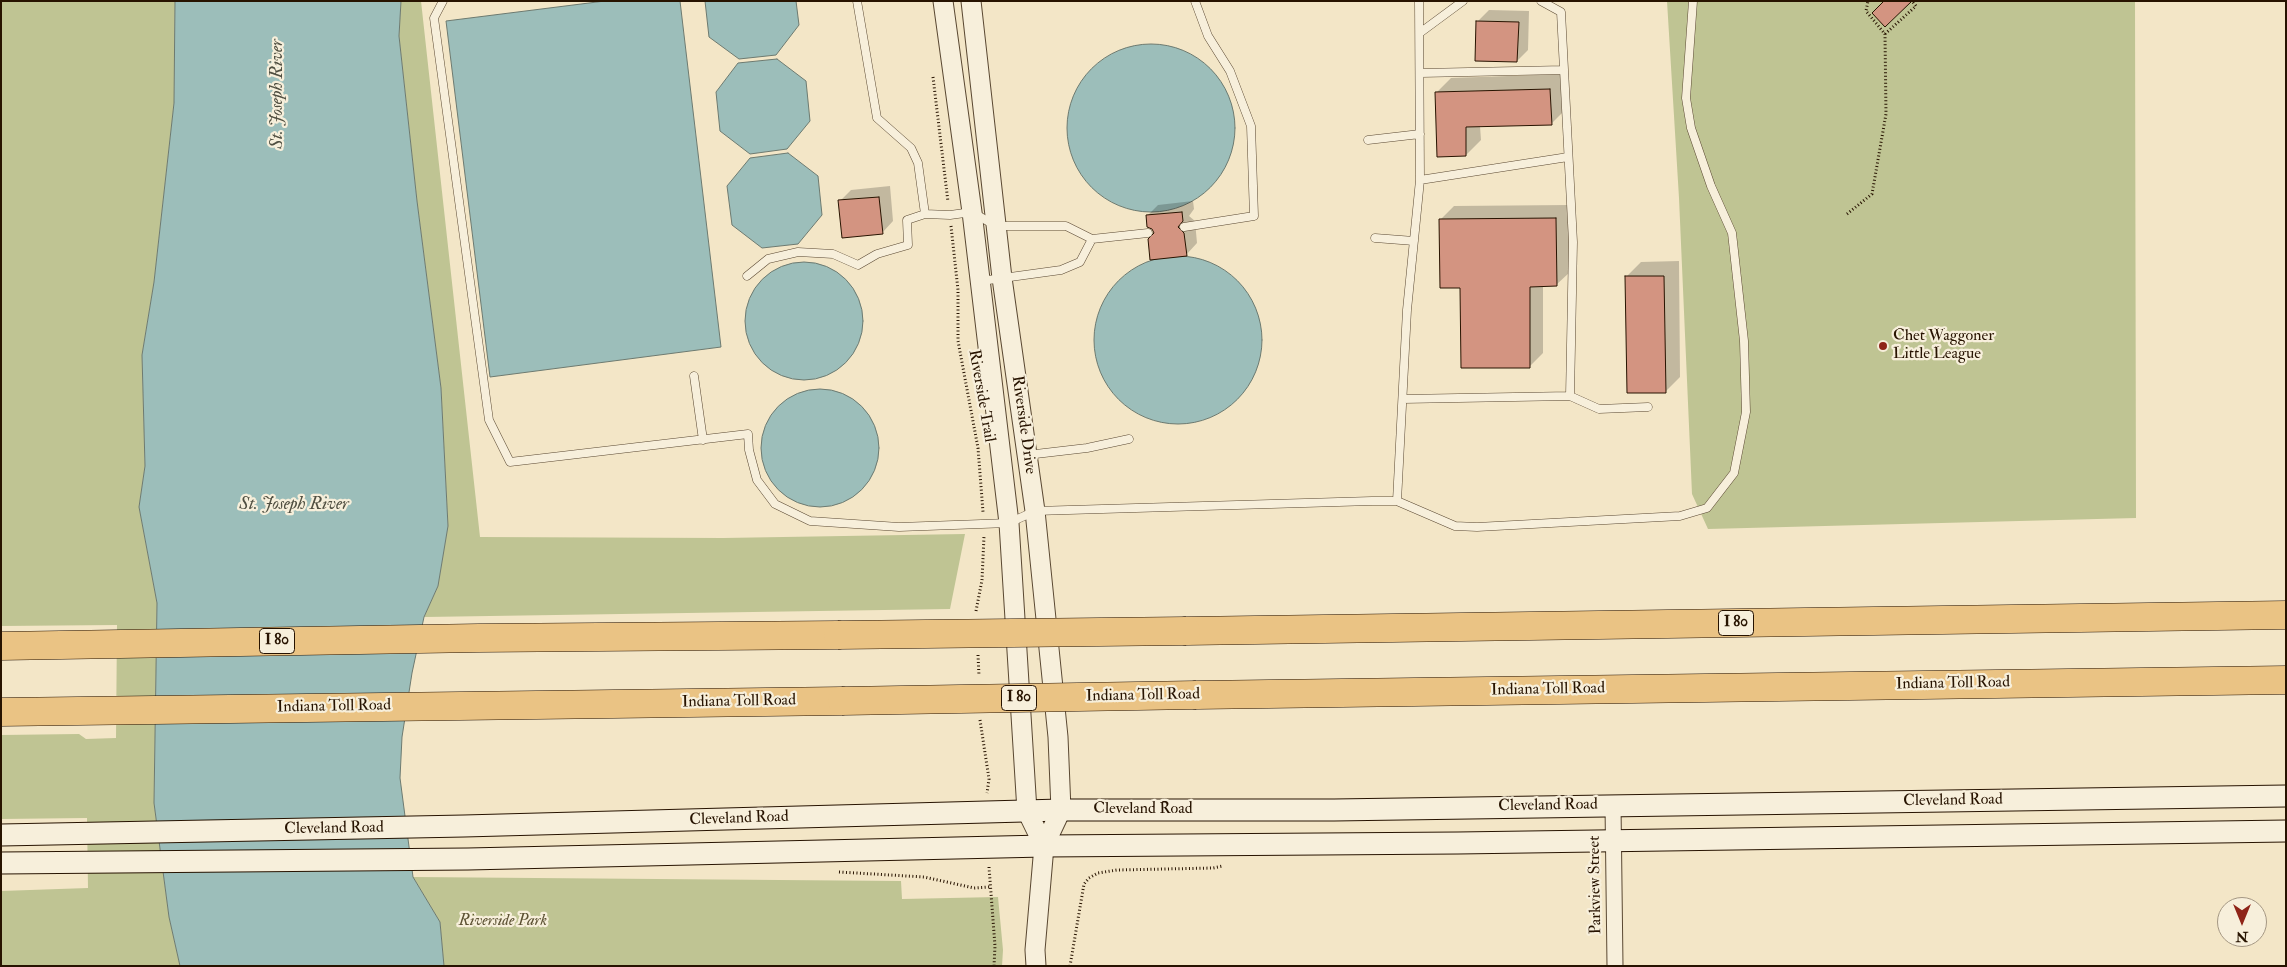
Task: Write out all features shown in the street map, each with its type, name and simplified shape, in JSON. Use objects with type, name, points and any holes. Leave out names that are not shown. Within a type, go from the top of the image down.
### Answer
[{"type":"highway","name":"I 80","points":[[1,646],[479,638],[1186,631],[2286,615]]},
{"type":"highway","name":"Indiana Toll Road","points":[[1,712],[2286,680]]},
{"type":"main road","name":"Cleveland Road","points":[[1,835],[464,826],[1061,810],[1334,810],[2286,796]]},
{"type":"main road","name":"Cleveland Road","points":[[1,863],[468,859],[1044,846],[1613,841],[2286,830]]},
{"type":"street","name":"Riverside Drive","points":[[944,1],[972,212],[1009,523],[1027,811],[1044,846]]},
{"type":"street","name":"Riverside Drive","points":[[971,1],[1002,278],[1035,512],[1058,736],[1061,810],[1044,846],[1033,960]]},
{"type":"street","name":"Parkview Street","points":[[1612,805],[1615,966]]},
{"type":"lane","points":[[442,1],[434,18],[489,420],[510,462],[748,434],[749,450],[756,480],[775,504],[810,521],[898,527],[1009,523],[1035,512],[1397,502],[1455,526],[1680,516],[1707,508],[1734,473],[1746,412],[1744,341],[1732,233],[1711,186],[1691,128],[1686,98],[1693,1]]},
{"type":"lane","points":[[857,1],[877,118],[911,148],[918,164],[925,214]]},
{"type":"lane","points":[[1184,227],[1254,216],[1250,126],[1230,70],[1208,36],[1195,1]]},
{"type":"lane","points":[[1397,502],[1407,310],[1420,180],[1421,32],[1419,1]]},
{"type":"lane","points":[[1421,32],[1463,1]]},
{"type":"lane","points":[[1541,1],[1561,12],[1573,242],[1570,396]]},
{"type":"lane","points":[[1421,73],[1564,70]]},
{"type":"lane","points":[[1368,140],[1420,134]]},
{"type":"lane","points":[[1420,180],[1568,157]]},
{"type":"lane","points":[[746,276],[768,259],[798,252],[833,254],[858,266],[877,254],[908,245],[907,220],[925,214],[950,215],[972,212],[996,226],[1066,226],[1092,239],[1148,233]]},
{"type":"lane","points":[[1374,238],[1414,241]]},
{"type":"lane","points":[[979,281],[1061,270],[1080,262],[1092,239]]},
{"type":"lane","points":[[694,376],[703,440]]},
{"type":"lane","points":[[1402,398],[1570,396],[1599,409],[1648,407]]},
{"type":"lane","points":[[1027,455],[1087,448],[1129,439]]},
{"type":"path","points":[[1847,214],[1872,194],[1886,114],[1885,34],[1866,11],[1868,1]]},
{"type":"path","points":[[1885,34],[1916,6],[1912,1]]},
{"type":"path","name":"Riverside Trail","points":[[932,69],[958,290],[958,341],[978,448],[984,524],[982,580],[976,612]]},
{"type":"path","points":[[978,650],[979,679]]},
{"type":"path","points":[[980,717],[981,736],[989,779],[987,795]]},
{"type":"path","points":[[1070,966],[1084,884],[1089,878],[1098,873],[1117,870],[1213,868],[1230,864]]},
{"type":"path","points":[[990,875],[995,946],[994,966]]},
{"type":"green space","points":[[1,1],[175,1],[174,103],[154,282],[142,355],[145,466],[139,507],[157,603],[154,803],[169,917],[180,966],[1,966],[1,891],[88,888],[87,818],[1,819],[1,735],[79,734],[86,739],[116,738],[117,625],[1,626]]},
{"type":"green space","points":[[401,1],[421,1],[480,537],[723,538],[965,534],[950,609],[424,617],[438,586],[448,526],[441,388],[417,201],[399,36]]},
{"type":"green space","name":"Chet Waggoner Little League","points":[[1667,1],[2135,1],[2136,518],[1708,529],[1692,494],[1679,198]]},
{"type":"green space","name":"Riverside Park","points":[[413,877],[901,881],[902,899],[998,897],[1003,950],[1002,966],[444,966],[440,922]]},
{"type":"water","name":"St. Joseph River","points":[[175,1],[401,1],[399,36],[417,201],[441,388],[448,526],[438,586],[424,617],[412,673],[402,737],[400,778],[413,877],[440,922],[444,966],[180,966],[169,917],[154,803],[157,603],[139,507],[145,466],[142,355],[154,282],[174,103]]},
{"type":"water","points":[[605,1],[680,1],[721,347],[490,377],[446,21]]},
{"type":"water","points":[[705,1],[796,1],[799,25],[776,55],[739,59],[709,37]]},
{"type":"water","points":[[1143,44],[1159,44],[1191,54],[1216,75],[1229,96],[1235,128],[1229,160],[1221,175],[1204,193],[1183,206],[1159,212],[1143,212],[1119,206],[1104,198],[1081,175],[1073,160],[1067,136],[1067,120],[1073,96],[1081,81],[1104,58],[1119,50]]},
{"type":"water","points":[[777,59],[806,81],[810,121],[787,149],[750,154],[720,131],[716,92],[738,63]]},
{"type":"water","points":[[788,153],[818,176],[822,215],[798,244],[762,248],[732,225],[727,186],[750,158]]},
{"type":"water","points":[[1170,256],[1186,256],[1218,266],[1243,287],[1256,308],[1262,340],[1256,372],[1248,387],[1231,405],[1210,418],[1186,424],[1170,424],[1146,418],[1131,410],[1108,387],[1100,372],[1094,348],[1094,332],[1100,308],[1108,293],[1131,270],[1146,262]]},
{"type":"water","points":[[804,262],[815,263],[837,272],[853,288],[862,310],[862,332],[853,354],[837,370],[815,379],[804,380],[793,379],[771,370],[755,354],[746,332],[745,321],[746,310],[755,288],[771,272],[793,263]]},
{"type":"water","points":[[820,389],[842,394],[862,406],[874,426],[879,448],[874,470],[862,490],[842,502],[820,507],[798,502],[778,490],[766,470],[761,448],[766,426],[778,406],[798,394]]},
{"type":"building","points":[[1884,1],[1912,1],[1885,27],[1872,13]]},
{"type":"building","points":[[1476,21],[1519,22],[1517,62],[1475,61]]},
{"type":"building","points":[[1550,89],[1552,125],[1466,127],[1466,156],[1437,157],[1435,92]]},
{"type":"building","points":[[879,197],[883,234],[842,238],[838,200]]},
{"type":"building","points":[[1182,212],[1183,221],[1178,227],[1184,233],[1187,256],[1150,260],[1148,239],[1154,233],[1152,229],[1147,227],[1146,215]]},
{"type":"building","points":[[1556,218],[1557,286],[1530,287],[1530,368],[1461,368],[1460,288],[1440,288],[1439,219]]},
{"type":"building","points":[[1625,276],[1664,276],[1666,393],[1627,393]]},
{"type":"place","name":"Chet Waggoner Little League","points":[[1883,346]]}]
